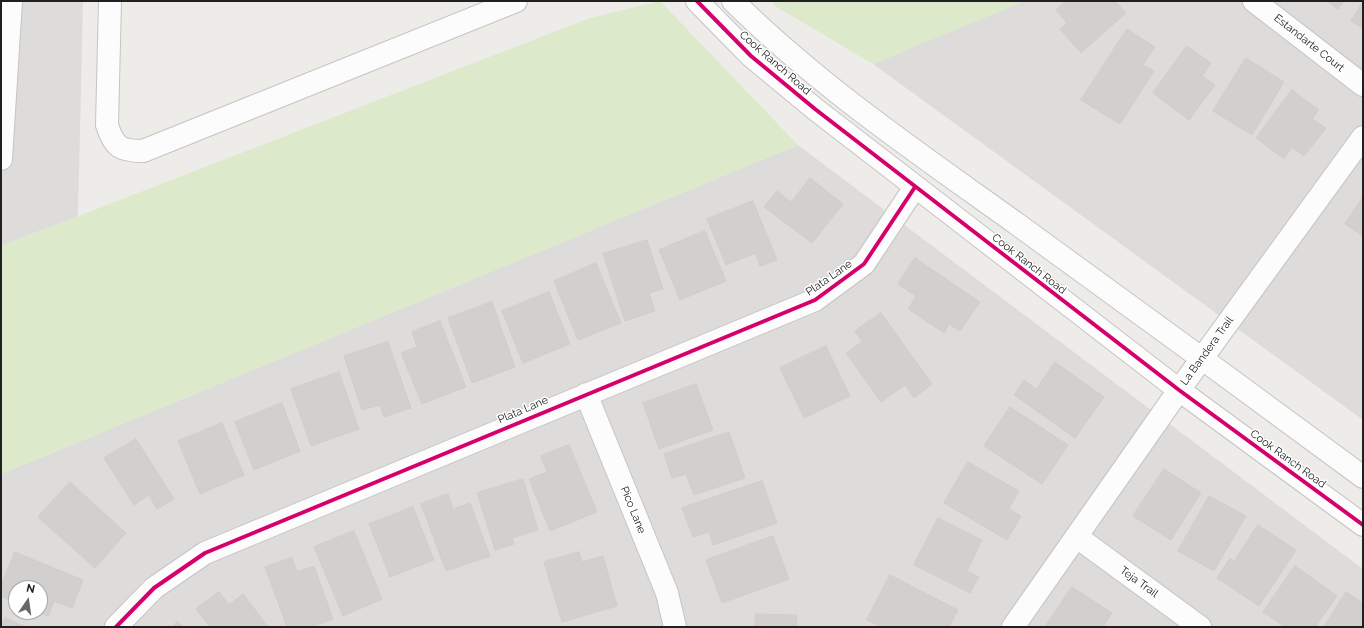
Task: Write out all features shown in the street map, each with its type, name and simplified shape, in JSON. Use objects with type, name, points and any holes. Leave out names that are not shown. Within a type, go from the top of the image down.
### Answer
[{"type":"street","points":[[1,159],[11,1]]},
{"type":"street","points":[[110,1],[107,125],[112,139],[121,148],[129,151],[143,151],[516,1]]},
{"type":"street","name":"Cook Ranch Road","points":[[697,1],[751,56],[786,87],[1179,390],[1363,525]]},
{"type":"street","name":"Cook Ranch Road","points":[[732,1],[790,55],[849,102],[1202,358],[1363,477]]},
{"type":"street","name":"Estandarte Court","points":[[1254,1],[1363,86]]},
{"type":"street","name":"La Bandera Trail","points":[[1013,627],[1179,390],[1363,137]]},
{"type":"street","name":"Plata Lane","points":[[116,627],[154,588],[205,552],[815,300],[864,264],[915,186]]},
{"type":"street","name":"Pico Lane","points":[[586,394],[667,594],[675,627]]},
{"type":"street","name":"Teja Trail","points":[[1077,537],[1200,627]]},
{"type":"shaded area","points":[[1,1],[83,1],[78,216],[1,246]]},
{"type":"shaded area","points":[[1020,1],[1363,1],[1363,420],[873,64]]},
{"type":"shaded area","points":[[798,145],[1363,569],[1363,627],[1,627],[1,474]]},
{"type":"green space","points":[[660,1],[798,145],[1,474],[1,246],[590,18]]},
{"type":"green space","points":[[771,1],[1025,1],[873,64],[775,6]]},
{"type":"building","points":[[1066,1],[1115,1],[1126,13],[1081,53],[1060,29],[1067,23],[1056,10]]},
{"type":"building","points":[[1327,1],[1344,1],[1338,9]]},
{"type":"building","points":[[1363,2],[1363,28],[1351,21]]},
{"type":"building","points":[[1127,29],[1155,47],[1143,65],[1154,71],[1120,124],[1081,100]]},
{"type":"building","points":[[1187,46],[1211,63],[1202,76],[1215,85],[1189,120],[1153,93]]},
{"type":"building","points":[[1246,58],[1284,82],[1252,135],[1213,111]]},
{"type":"building","points":[[1292,90],[1319,110],[1312,119],[1326,128],[1304,156],[1292,147],[1284,159],[1256,138]]},
{"type":"building","points":[[810,178],[843,204],[812,243],[764,207],[777,191],[791,202]]},
{"type":"building","points":[[1363,197],[1363,236],[1345,224]]},
{"type":"building","points":[[753,201],[777,260],[760,266],[755,253],[726,265],[707,219]]},
{"type":"building","points":[[705,231],[726,281],[680,300],[659,250]]},
{"type":"building","points":[[647,240],[663,289],[649,293],[655,311],[625,321],[603,254]]},
{"type":"building","points":[[915,258],[980,302],[960,331],[949,324],[944,333],[908,309],[916,296],[898,284]]},
{"type":"building","points":[[596,263],[621,323],[578,340],[554,281]]},
{"type":"building","points":[[549,292],[570,344],[523,363],[502,311]]},
{"type":"building","points":[[492,302],[515,367],[472,383],[448,318]]},
{"type":"building","points":[[881,313],[932,384],[914,398],[905,385],[881,402],[846,353],[862,342],[855,331]]},
{"type":"building","points":[[440,321],[466,387],[422,404],[401,353],[417,347],[412,332]]},
{"type":"building","points":[[388,342],[411,408],[384,417],[380,405],[362,410],[344,356]]},
{"type":"building","points":[[826,346],[850,396],[804,418],[780,368]]},
{"type":"building","points":[[1055,362],[1104,397],[1075,438],[1014,395],[1024,380],[1036,389]]},
{"type":"building","points":[[339,372],[359,429],[311,446],[291,389]]},
{"type":"building","points":[[696,384],[713,430],[659,449],[643,403]]},
{"type":"building","points":[[282,403],[300,451],[254,470],[235,422]]},
{"type":"building","points":[[1010,407],[1068,445],[1042,484],[984,446]]},
{"type":"building","points":[[222,423],[244,475],[200,494],[178,441]]},
{"type":"building","points":[[729,432],[745,478],[694,495],[686,474],[672,478],[664,454]]},
{"type":"building","points":[[136,439],[174,499],[157,509],[149,495],[134,505],[104,458]]},
{"type":"building","points":[[569,445],[597,512],[550,531],[529,479],[547,472],[541,456]]},
{"type":"building","points":[[968,462],[1019,491],[1009,509],[1021,516],[1007,540],[944,503]]},
{"type":"building","points":[[1164,469],[1201,493],[1171,540],[1133,516]]},
{"type":"building","points":[[523,479],[538,530],[512,538],[514,544],[495,550],[477,493]]},
{"type":"building","points":[[762,481],[777,523],[713,545],[709,532],[693,537],[682,508]]},
{"type":"building","points":[[70,482],[126,533],[95,568],[38,517]]},
{"type":"building","points":[[448,494],[453,509],[470,503],[490,556],[446,571],[421,504]]},
{"type":"building","points":[[1209,496],[1246,516],[1214,571],[1178,551]]},
{"type":"building","points":[[413,507],[434,560],[390,577],[369,524]]},
{"type":"building","points":[[938,518],[982,540],[967,571],[979,577],[970,593],[914,565]]},
{"type":"building","points":[[1258,525],[1296,550],[1259,606],[1217,578],[1230,558],[1234,561]]},
{"type":"building","points":[[354,531],[382,599],[343,616],[314,547]]},
{"type":"building","points":[[773,536],[789,579],[722,603],[706,560]]},
{"type":"building","points":[[15,552],[83,580],[72,608],[54,601],[48,616],[48,580],[8,580],[8,599],[1,596],[1,586]]},
{"type":"building","points":[[579,552],[582,562],[603,556],[617,606],[562,622],[544,562]]},
{"type":"building","points":[[292,558],[297,572],[314,566],[333,619],[310,627],[287,627],[265,567]]},
{"type":"building","points":[[1295,566],[1337,596],[1315,627],[1285,627],[1263,612]]},
{"type":"building","points":[[890,575],[958,610],[949,627],[882,627],[867,620]]},
{"type":"building","points":[[1072,587],[1112,613],[1103,627],[1045,627]]},
{"type":"building","points":[[219,592],[229,605],[243,594],[268,627],[210,627],[196,609]]},
{"type":"building","points":[[1346,592],[1363,603],[1363,627],[1324,627]]},
{"type":"building","points":[[756,614],[797,615],[796,627],[755,627]]},
{"type":"building","points":[[5,618],[26,627],[1,627]]},
{"type":"building","points":[[177,622],[184,627],[173,627]]},
{"type":"cycle path","points":[[697,1],[751,56],[815,109],[1179,390],[1363,525]]},
{"type":"cycle path","points":[[116,627],[154,588],[205,553],[815,300],[864,264],[915,187]]}]
